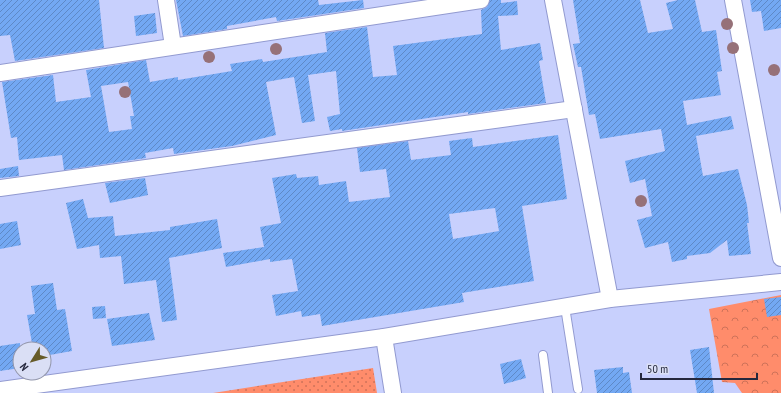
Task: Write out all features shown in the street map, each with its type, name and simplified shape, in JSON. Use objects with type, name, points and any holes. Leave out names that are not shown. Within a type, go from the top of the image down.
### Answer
[{"type":"street","points":[[166,0],[173,46]]},
{"type":"street","points":[[0,73],[481,0]]},
{"type":"street","points":[[553,0],[610,299]]},
{"type":"street","points":[[733,0],[781,258]]},
{"type":"street","points":[[0,188],[574,109]]},
{"type":"street","points":[[0,390],[384,337],[610,299],[781,282]]},
{"type":"street","points":[[384,337],[393,393]]},
{"type":"lane","points":[[565,307],[578,389]]},
{"type":"lane","points":[[543,355],[548,393]]},
{"type":"green space","points":[[781,295],[781,393],[742,393],[735,383],[722,382],[709,309]]},
{"type":"green space","points":[[373,368],[377,393],[213,393]]},
{"type":"building","points":[[0,0],[99,0],[104,48],[15,61],[10,35],[0,36]]},
{"type":"building","points":[[176,0],[318,0],[319,5],[363,0],[364,8],[277,21],[276,17],[227,26],[227,29],[183,36]]},
{"type":"building","points":[[490,0],[501,0],[501,3],[517,1],[518,15],[498,16],[501,50],[540,43],[543,60],[539,61],[546,103],[468,114],[468,112],[342,131],[342,129],[330,131],[327,117],[340,114],[336,71],[308,75],[315,121],[302,123],[294,77],[266,82],[276,135],[232,146],[174,154],[173,148],[145,153],[146,158],[64,170],[62,155],[19,160],[17,137],[11,138],[2,82],[53,75],[56,102],[91,97],[86,70],[146,60],[150,82],[178,77],[178,80],[232,71],[230,64],[262,59],[263,62],[327,52],[325,33],[367,27],[373,77],[397,75],[393,46],[482,34],[481,10],[487,7]],"holes":[[[128,82],[134,116],[130,116],[132,129],[109,132],[101,86]]]},
{"type":"building","points":[[573,0],[640,0],[648,33],[673,29],[666,3],[678,0],[695,0],[702,32],[716,30],[722,71],[717,72],[721,95],[683,101],[687,125],[731,116],[734,129],[696,136],[703,176],[738,169],[747,205],[749,223],[747,223],[751,254],[729,256],[727,240],[710,253],[687,256],[687,259],[672,262],[668,242],[645,248],[637,220],[652,216],[645,179],[630,183],[625,161],[665,151],[661,129],[600,139],[595,114],[589,115],[581,67],[578,67],[573,44],[580,43]]},
{"type":"building","points":[[750,0],[781,0],[781,28],[764,31],[761,11],[752,12]]},
{"type":"building","points":[[155,13],[157,33],[136,36],[134,16]]},
{"type":"building","points":[[558,135],[567,199],[522,206],[534,281],[462,293],[464,302],[322,326],[320,314],[302,317],[301,311],[276,316],[272,295],[298,291],[292,259],[270,262],[270,259],[226,267],[223,253],[264,247],[260,227],[281,223],[272,178],[296,174],[297,178],[318,176],[319,185],[346,181],[349,202],[390,197],[386,169],[360,172],[357,148],[408,141],[411,160],[451,155],[449,141],[472,138],[473,147]],"holes":[[[495,208],[499,231],[453,239],[449,214]]]},
{"type":"building","points":[[18,166],[19,176],[0,178],[0,169]]},
{"type":"building","points":[[145,178],[148,195],[110,203],[105,183]]},
{"type":"building","points":[[83,199],[88,218],[113,216],[115,236],[170,230],[170,227],[217,219],[222,248],[169,258],[177,320],[162,322],[156,280],[124,284],[121,256],[100,258],[99,245],[77,249],[66,203]]},
{"type":"building","points":[[17,221],[21,245],[0,249],[0,224]]},
{"type":"building","points":[[53,283],[57,310],[65,309],[72,351],[52,355],[52,341],[32,341],[27,315],[35,314],[31,286]]},
{"type":"building","points":[[781,297],[781,315],[767,317],[764,299]]},
{"type":"building","points":[[105,306],[106,318],[93,319],[92,307]]},
{"type":"building","points":[[149,313],[155,340],[112,346],[107,319]]},
{"type":"building","points":[[12,344],[12,369],[0,371],[0,346]]},
{"type":"building","points":[[709,347],[714,393],[697,393],[690,350]]},
{"type":"building","points":[[521,359],[526,378],[504,384],[500,364]]},
{"type":"building","points":[[623,367],[623,373],[629,372],[632,393],[597,393],[594,370]]}]
